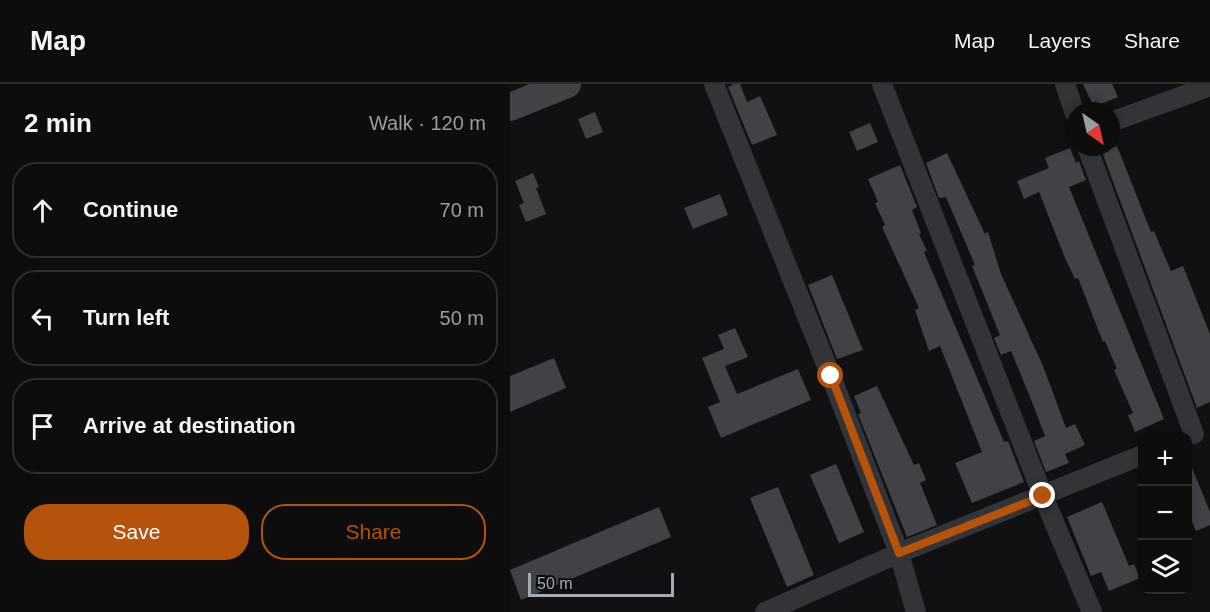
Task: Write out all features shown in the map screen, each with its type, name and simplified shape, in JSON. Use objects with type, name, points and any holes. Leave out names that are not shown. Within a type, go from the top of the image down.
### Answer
[{"type":"street","points":[[510,107],[567,84]]},
{"type":"street","points":[[714,84],[899,553],[916,612]]},
{"type":"street","points":[[882,84],[1043,496],[1092,612]]},
{"type":"street","points":[[1065,84],[1071,102]]},
{"type":"street","points":[[1120,119],[1210,86]]},
{"type":"street","points":[[1090,156],[1197,433]]},
{"type":"street","points":[[765,612],[899,553],[1138,457]]},
{"type":"building","points":[[740,84],[747,102],[760,96],[777,135],[752,145],[728,87]]},
{"type":"building","points":[[1083,84],[1112,84],[1118,97],[1106,102],[1092,102]]},
{"type":"building","points":[[595,112],[603,132],[586,139],[578,119]]},
{"type":"building","points":[[870,123],[878,142],[857,151],[849,132]]},
{"type":"building","points":[[1066,150],[1066,156],[1073,156],[1076,163],[1079,161],[1086,180],[1069,187],[1164,419],[1135,432],[1128,415],[1133,413],[1114,370],[1117,369],[1105,341],[1103,342],[1078,278],[1075,279],[1065,258],[1039,192],[1024,199],[1017,181],[1049,168],[1045,158]]},
{"type":"building","points":[[947,153],[985,234],[988,232],[1001,274],[1043,366],[1066,428],[1075,424],[1085,445],[1065,454],[1069,463],[1046,472],[1034,441],[1045,436],[1030,397],[1011,351],[1001,355],[994,338],[1000,335],[972,266],[975,265],[946,197],[939,198],[926,163]]},
{"type":"building","points":[[1120,154],[1151,232],[1154,231],[1171,271],[1183,266],[1210,334],[1210,402],[1197,408],[1103,156],[1120,156]]},
{"type":"building","points":[[900,165],[917,207],[912,210],[927,251],[924,252],[1004,442],[1008,441],[1024,482],[972,503],[955,463],[982,452],[940,346],[929,351],[915,310],[919,308],[882,227],[885,225],[868,179]]},
{"type":"building","points":[[533,173],[546,214],[526,222],[519,205],[524,203],[515,181]]},
{"type":"building","points":[[720,194],[728,215],[693,229],[684,208]]},
{"type":"building","points":[[832,275],[863,350],[837,359],[808,285]]},
{"type":"building","points":[[735,328],[748,357],[725,366],[737,394],[798,369],[811,400],[721,438],[708,407],[720,402],[702,358],[724,349],[718,335]]},
{"type":"building","points":[[554,358],[566,388],[510,412],[510,376]]},
{"type":"building","points":[[877,386],[914,465],[919,463],[926,480],[920,483],[937,525],[907,537],[858,414],[861,413],[854,396]]},
{"type":"building","points":[[836,464],[864,532],[839,543],[810,475]]},
{"type":"building","points":[[1192,468],[1210,512],[1210,525],[1196,531],[1192,522]]},
{"type":"building","points":[[778,487],[814,575],[787,587],[750,498]]},
{"type":"building","points":[[1102,502],[1129,566],[1134,564],[1138,579],[1109,591],[1101,572],[1091,576],[1067,517]]},
{"type":"building","points":[[659,507],[671,537],[521,600],[510,570]]},
{"type":"route","points":[[831,376],[899,553],[1043,496]]}]
